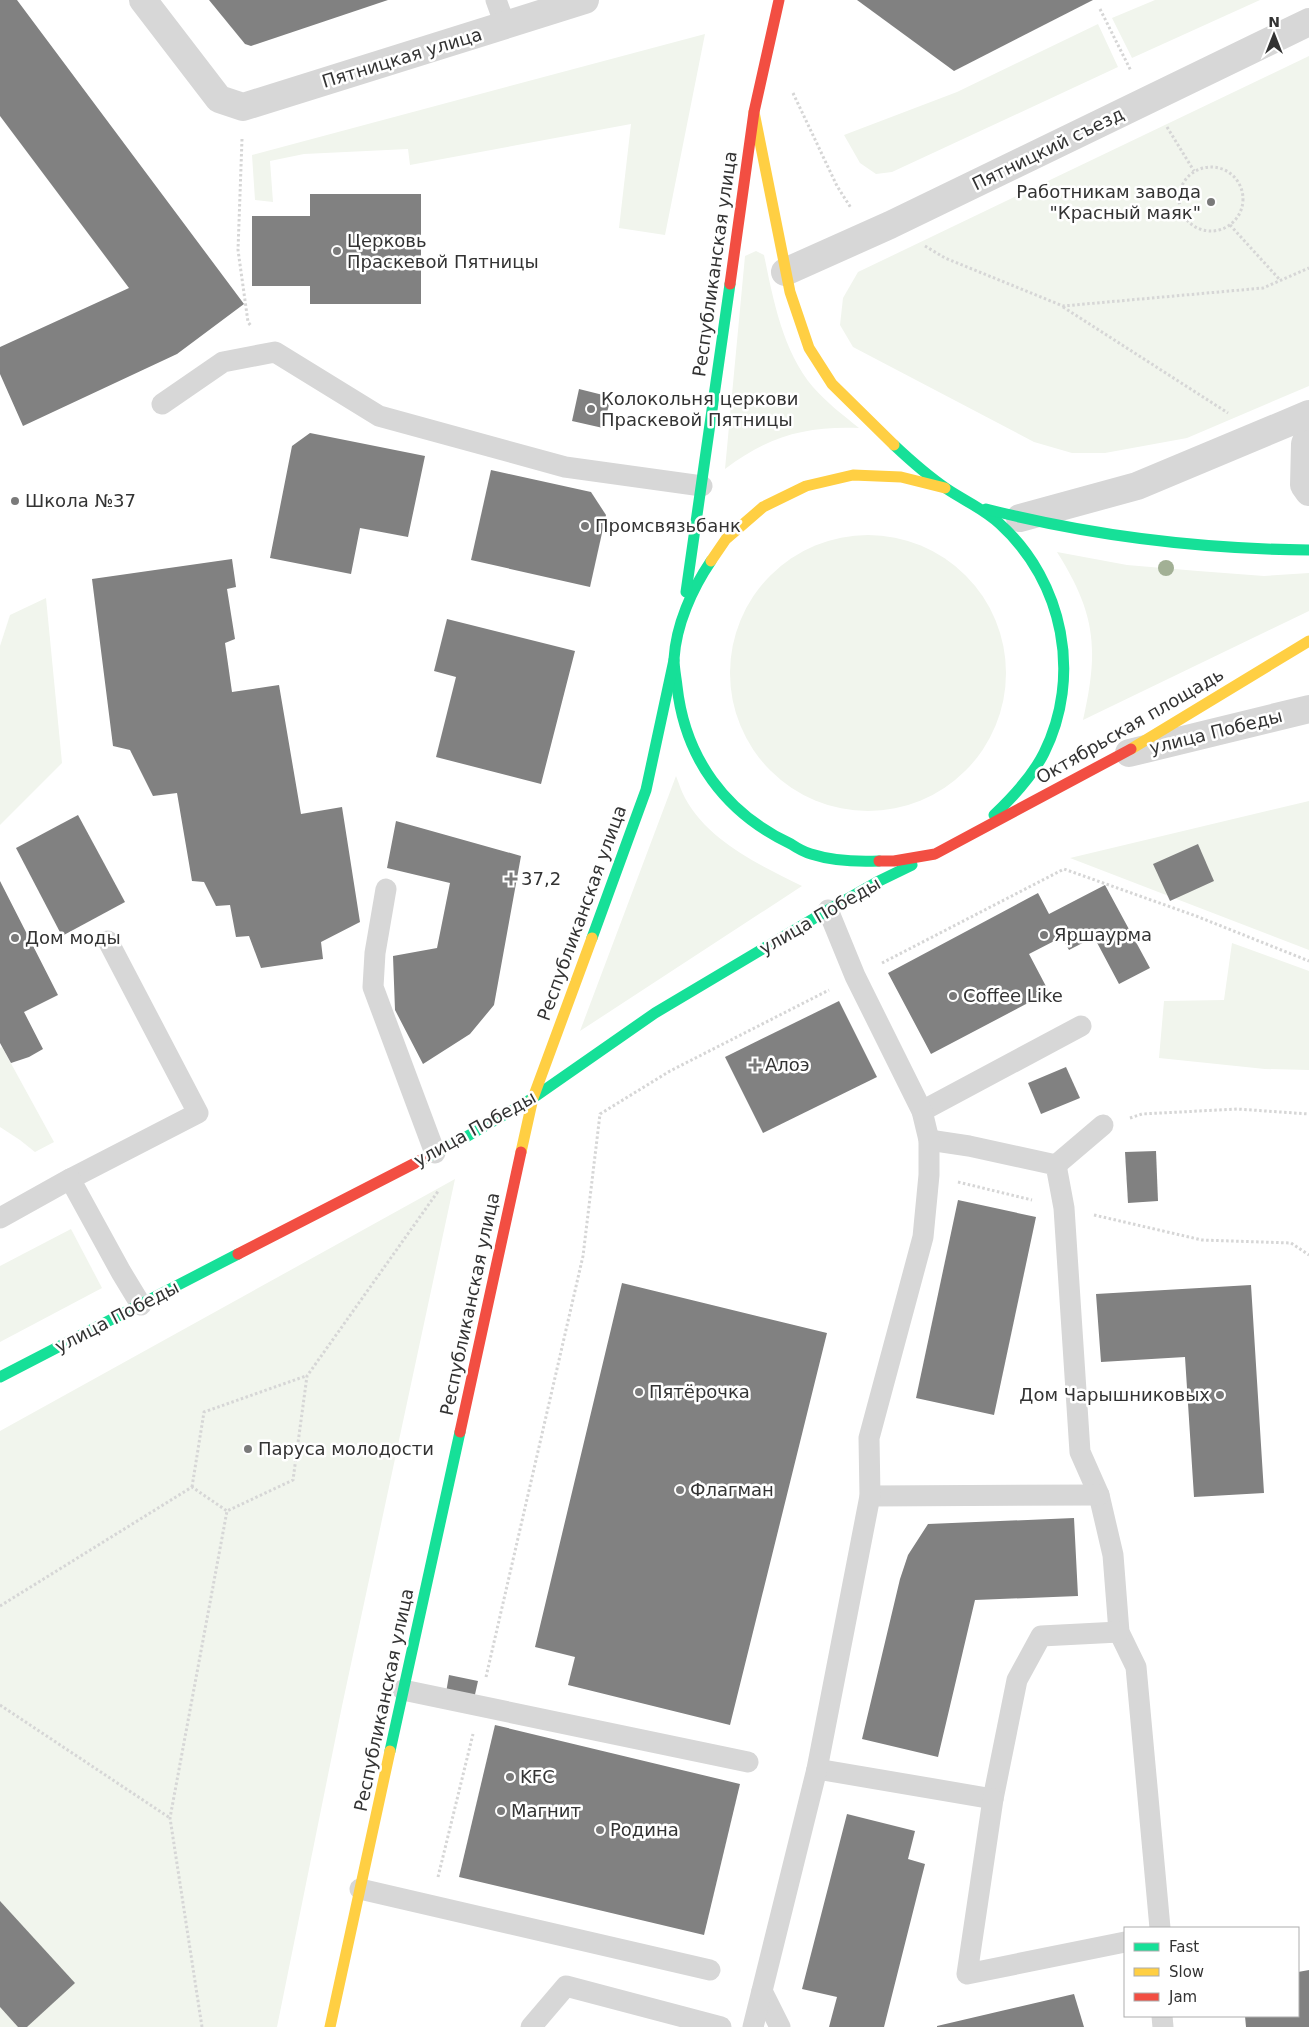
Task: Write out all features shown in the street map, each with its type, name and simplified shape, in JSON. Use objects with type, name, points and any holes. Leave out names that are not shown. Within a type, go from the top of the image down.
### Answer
[{"type":"main road","name":"Республиканская улица","points":[[681,623],[754,112],[779,0]]},
{"type":"main road","name":"Октябрьская площадь","points":[[754,112],[785,272],[795,310],[809,348],[829,380],[875,428],[911,461],[946,488],[980,508],[1013,536],[1039,571],[1057,612],[1065,655],[1063,698],[1051,741],[1030,776],[1000,810],[966,838]]},
{"type":"main road","name":"Октябрьская площадь","points":[[946,488],[901,476],[853,475],[806,486],[762,507],[726,538],[699,578],[681,623],[674,660],[679,704],[691,744],[712,780],[739,812],[766,832],[811,854],[852,862],[894,861],[935,854],[1122,754],[1309,641]]},
{"type":"main road","name":"Октябрьская площадь","points":[[980,508],[1020,518],[1124,537],[1272,551],[1309,550]]},
{"type":"main road","name":"Республиканская улица","points":[[330,2027],[533,1098],[646,790],[674,660]]},
{"type":"main road","name":"улица Победы","points":[[0,1377],[435,1153],[533,1098],[655,1014],[828,910],[877,882],[935,854]]},
{"type":"street","points":[[143,0],[231,103]]},
{"type":"street","name":"Пятницкая улица","points":[[231,103],[505,25],[585,0]]},
{"type":"street","name":"Пятницкий съезд","points":[[785,272],[890,225],[1309,22]]},
{"type":"street","points":[[1020,518],[1137,486],[1309,414]]},
{"type":"street","points":[[1309,433],[1305,444],[1304,485],[1309,492]]},
{"type":"street","name":"улица Победы","points":[[1122,754],[1309,709]]},
{"type":"lane","points":[[496,0],[505,25]]},
{"type":"lane","points":[[162,404],[224,362],[275,352],[379,416],[565,467],[702,486]]},
{"type":"lane","points":[[386,889],[375,953],[373,987],[435,1153]]},
{"type":"lane","points":[[753,2027],[817,1769],[870,1496],[870,1438],[923,1237],[930,1175],[928,1140],[922,1111],[856,976],[828,910]]},
{"type":"lane","points":[[0,1218],[198,1112],[108,941]]},
{"type":"lane","points":[[922,1111],[1081,1026]]},
{"type":"lane","points":[[1056,1165],[1103,1125]]},
{"type":"lane","points":[[928,1140],[969,1146],[1056,1165]]},
{"type":"lane","points":[[1056,1165],[1064,1208],[1080,1452],[1099,1495],[1113,1555],[1119,1632],[1136,1666],[1160,1927]]},
{"type":"lane","points":[[70,1179],[141,1305]]},
{"type":"lane","points":[[870,1496],[1099,1495]]},
{"type":"lane","points":[[1119,1632],[1041,1636],[1016,1680],[993,1799],[967,1974],[1124,1942]]},
{"type":"lane","points":[[404,1690],[748,1762]]},
{"type":"lane","points":[[817,1769],[993,1799]]},
{"type":"lane","points":[[360,1889],[710,1970]]},
{"type":"lane","points":[[531,2027],[566,1986],[721,2027]]},
{"type":"lane","points":[[762,1991],[780,2027]]},
{"type":"path","points":[[1100,9],[1132,72]]},
{"type":"path","points":[[793,89],[794,96],[837,186],[852,208],[866,218],[890,225],[945,258],[1062,306],[1233,416]]},
{"type":"path","points":[[231,103],[240,259],[248,322],[275,352]]},
{"type":"path","points":[[1162,120],[1194,171]]},
{"type":"path","points":[[1204,167],[1226,170],[1241,186],[1242,208],[1238,218],[1230,225],[1210,232],[1200,230],[1191,225],[1184,217],[1178,197],[1183,182],[1194,171],[1204,167]]},
{"type":"path","points":[[1230,225],[1280,280]]},
{"type":"path","points":[[1062,306],[1263,288],[1309,268]]},
{"type":"path","points":[[431,1906],[480,1707],[583,1256],[600,1114],[670,1071],[1064,869],[1196,916],[1309,961]]},
{"type":"path","points":[[1103,1125],[1142,1114],[1237,1109],[1309,1114]]},
{"type":"path","points":[[930,1175],[1202,1240],[1291,1243],[1309,1255]]},
{"type":"path","points":[[227,1512],[293,1480],[307,1376],[443,1184]]},
{"type":"path","points":[[0,1606],[192,1487],[204,1412],[307,1376]]},
{"type":"path","points":[[192,1487],[227,1512]]},
{"type":"path","points":[[202,2027],[170,1818],[227,1512]]},
{"type":"path","points":[[0,1705],[170,1818]]},
{"type":"shaded area","points":[[1155,0],[1260,0],[1132,58],[1112,18]]},
{"type":"shaded area","points":[[1098,24],[1118,67],[892,172],[876,174],[860,163],[844,135],[957,92]]},
{"type":"shaded area","points":[[705,34],[665,235],[619,228],[631,124],[410,165],[408,149],[304,154],[270,161],[273,202],[255,200],[252,155]]},
{"type":"shaded area","points":[[1309,56],[1309,386],[1187,438],[1105,453],[1072,453],[1034,442],[853,347],[840,325],[843,298],[858,272]]},
{"type":"shaded area","points":[[756,251],[764,255],[776,307],[794,358],[813,387],[835,409],[859,428],[822,429],[788,435],[757,448],[725,469],[745,256]]},
{"type":"shaded area","points":[[882,535],[921,545],[933,551],[956,566],[975,585],[996,620],[1004,646],[1006,673],[1004,700],[996,726],[983,750],[966,771],[945,788],[921,801],[882,811],[854,811],[815,801],[803,795],[780,780],[761,761],[740,726],[732,700],[730,659],[740,620],[746,608],[761,585],[780,566],[815,545],[841,537]]},
{"type":"shaded area","points":[[1057,552],[1127,565],[1198,571],[1264,576],[1309,573],[1309,611],[1083,720],[1091,673],[1091,633],[1080,594]]},
{"type":"shaded area","points":[[46,598],[62,763],[0,825],[0,646],[10,615]]},
{"type":"shaded area","points":[[676,776],[695,814],[721,840],[753,861],[802,886],[580,1031]]},
{"type":"shaded area","points":[[1309,801],[1309,950],[1070,858]]},
{"type":"shaded area","points":[[1232,943],[1309,971],[1309,1070],[1265,1069],[1159,1058],[1164,1001],[1224,1000]]},
{"type":"shaded area","points":[[2,1047],[54,1142],[35,1152],[0,1127],[0,1048]]},
{"type":"shaded area","points":[[455,1179],[342,1706],[277,2027],[0,2027],[0,1431]]},
{"type":"shaded area","points":[[71,1229],[102,1288],[0,1342],[0,1266]]},
{"type":"building","points":[[0,0],[17,0],[244,304],[177,354],[23,426],[0,374],[0,347],[129,288],[0,116]]},
{"type":"building","points":[[209,0],[388,0],[251,46],[245,44]]},
{"type":"building","points":[[857,0],[1093,0],[954,71]]},
{"type":"building","name":"Церковь Праскевой Пятницы","points":[[310,194],[421,194],[421,304],[310,304],[310,286],[252,286],[252,216],[310,216]]},
{"type":"building","name":"Колокольня церкови Праскевой Пятницы","points":[[579,389],[611,397],[603,428],[572,421]]},
{"type":"building","points":[[310,433],[425,456],[408,537],[360,528],[351,574],[270,558],[292,446]]},
{"type":"building","points":[[491,470],[591,492],[606,515],[590,587],[471,560]]},
{"type":"building","points":[[232,559],[236,587],[227,589],[235,639],[225,643],[232,692],[279,685],[301,814],[342,807],[360,922],[321,942],[323,959],[261,968],[249,936],[236,937],[230,905],[216,906],[204,882],[192,881],[177,793],[153,796],[130,750],[113,746],[92,579]]},
{"type":"building","points":[[447,619],[575,651],[541,784],[436,757],[456,677],[434,671]]},
{"type":"building","points":[[78,815],[125,902],[62,936],[16,848]]},
{"type":"building","points":[[396,821],[521,856],[494,1005],[470,1034],[423,1064],[395,1010],[393,956],[437,948],[450,883],[387,868]]},
{"type":"building","points":[[1198,844],[1214,881],[1170,901],[1153,864]]},
{"type":"building","name":"Дом моды","points":[[0,881],[58,995],[24,1012],[43,1049],[29,1057],[11,1063],[0,1043]]},
{"type":"building","points":[[1105,885],[1150,968],[1119,984],[1094,937],[1069,950],[1062,937],[1029,954],[1049,992],[931,1054],[888,973],[1038,893],[1049,914]]},
{"type":"building","points":[[839,1001],[877,1077],[763,1133],[725,1057]]},
{"type":"building","points":[[1066,1067],[1080,1098],[1041,1114],[1028,1083]]},
{"type":"building","points":[[1156,1151],[1158,1201],[1128,1203],[1125,1152]]},
{"type":"building","points":[[958,1200],[1036,1217],[994,1415],[916,1398]]},
{"type":"building","name":"Флагман","points":[[622,1283],[827,1333],[730,1725],[568,1685],[575,1657],[535,1647]]},
{"type":"building","points":[[1251,1285],[1264,1493],[1194,1497],[1185,1357],[1101,1362],[1096,1294]]},
{"type":"building","points":[[1074,1518],[1078,1596],[975,1600],[938,1757],[862,1739],[900,1579],[908,1555],[928,1524]]},
{"type":"building","points":[[449,1675],[478,1681],[474,1699],[446,1693]]},
{"type":"building","name":"Родина","points":[[495,1725],[740,1784],[704,1935],[459,1877]]},
{"type":"building","points":[[847,1814],[915,1831],[908,1859],[925,1864],[884,2027],[829,2027],[837,1997],[802,1989]]},
{"type":"building","points":[[0,1901],[75,1983],[27,2027],[18,2027],[0,2007]]},
{"type":"building","points":[[1309,1970],[1309,2027],[1246,2027],[1245,2017],[1299,2017],[1299,1972]]},
{"type":"building","points":[[1074,1994],[1084,2027],[937,2027],[937,2026]]},
{"type":"traffic: fast","points":[[686,592],[730,284]]},
{"type":"traffic: fast","points":[[894,445],[940,484],[981,509],[1000,524],[1022,547],[1039,574],[1052,602],[1060,632],[1064,662],[1062,693],[1056,724],[1044,753],[1034,770],[1015,794],[994,815]]},
{"type":"traffic: fast","points":[[986,509],[1106,534],[1186,544],[1309,550]]},
{"type":"traffic: fast","points":[[711,561],[697,583],[686,608],[678,633],[674,659],[681,712],[699,759],[712,780],[728,799],[746,816],[767,831],[803,851],[819,856],[845,860],[879,861]]},
{"type":"traffic: fast","points":[[592,938],[646,790],[674,660]]},
{"type":"traffic: fast","points":[[533,1098],[655,1013],[828,910],[877,882],[912,865]]},
{"type":"traffic: fast","points":[[423,1159],[466,1137],[533,1098]]},
{"type":"traffic: fast","points":[[0,1377],[238,1254]]},
{"type":"traffic: fast","points":[[390,1751],[460,1432]]},
{"type":"traffic: slow","points":[[754,112],[790,292],[809,348],[832,384],[894,445]]},
{"type":"traffic: slow","points":[[711,561],[726,539],[763,507],[806,486],[853,475],[901,477],[945,488]]},
{"type":"traffic: slow","points":[[1131,749],[1309,641]]},
{"type":"traffic: slow","points":[[521,1152],[533,1098],[592,938]]},
{"type":"traffic: slow","points":[[330,2027],[390,1751]]},
{"type":"traffic: jam","points":[[730,284],[754,112],[779,0]]},
{"type":"traffic: jam","points":[[879,861],[894,861],[935,854],[1131,749]]},
{"type":"traffic: jam","points":[[460,1432],[521,1152]]},
{"type":"traffic: jam","points":[[238,1254],[423,1159]]},
{"type":"place","name":"Работникам завода \"Красный маяк\"","points":[[1211,202]]},
{"type":"place","name":"Церковь Праскевой Пятницы","points":[[337,251]]},
{"type":"place","name":"Колокольня церкови Праскевой Пятницы","points":[[591,409]]},
{"type":"place","name":"Школа №37","points":[[15,501]]},
{"type":"place","name":"Промсвязьбанк","points":[[585,526]]},
{"type":"place","name":"37,2","points":[[511,879]]},
{"type":"place","name":"Яршаурма","points":[[1044,935]]},
{"type":"place","name":"Дом моды","points":[[15,938]]},
{"type":"place","name":"Coffee Like","points":[[953,996]]},
{"type":"place","name":"Алоэ","points":[[755,1065]]},
{"type":"place","name":"Пятёрочка","points":[[639,1392]]},
{"type":"place","name":"Дом Чарышниковых","points":[[1220,1395]]},
{"type":"place","name":"Паруса молодости","points":[[248,1449]]},
{"type":"place","name":"Флагман","points":[[680,1490]]},
{"type":"place","name":"KFC","points":[[510,1777]]},
{"type":"place","name":"Магнит","points":[[501,1811]]},
{"type":"place","name":"Родина","points":[[600,1830]]}]
